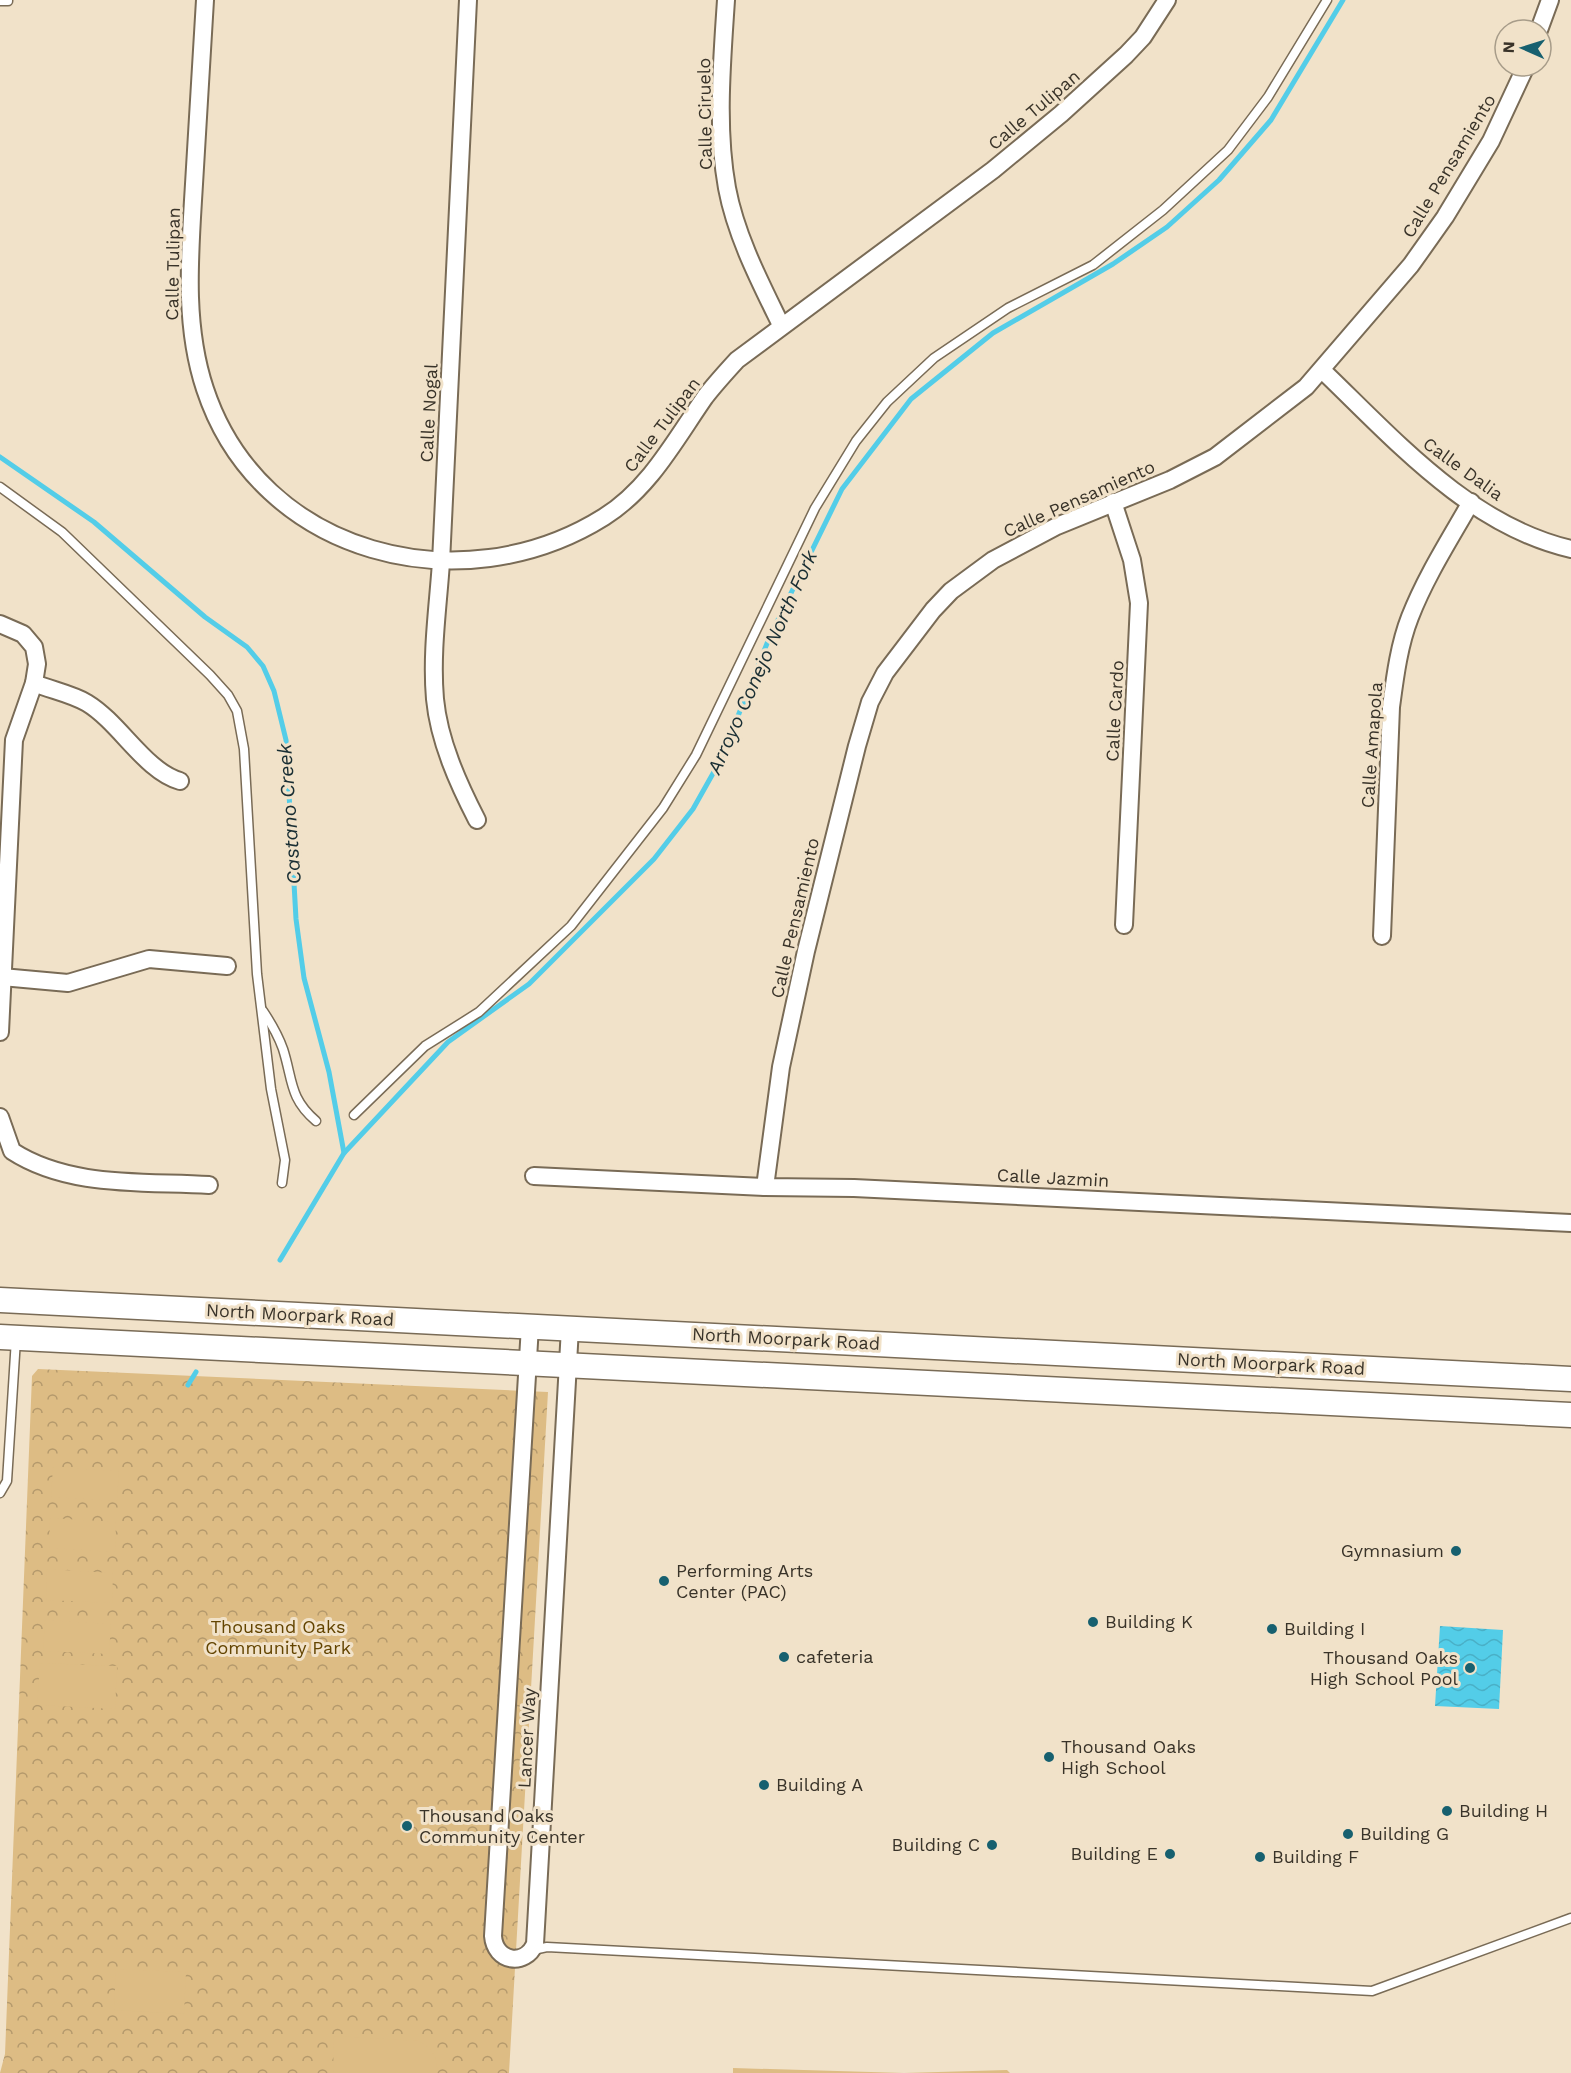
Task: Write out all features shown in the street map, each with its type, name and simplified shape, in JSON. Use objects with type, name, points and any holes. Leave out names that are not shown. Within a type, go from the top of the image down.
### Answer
[{"type":"main road","name":"North Moorpark Road","points":[[0,1300],[1571,1379]]},
{"type":"main road","name":"North Moorpark Road","points":[[8,1337],[1571,1415]]},
{"type":"street","name":"Calle Tulipan","points":[[205,0],[189,301],[196,357],[204,389],[230,447],[261,484],[286,506],[330,532],[356,544],[383,553],[441,562],[474,562],[532,551],[606,516],[649,479],[707,395],[737,360],[781,325],[837,287],[959,196],[1069,108],[1143,37],[1167,0]]},
{"type":"street","name":"Calle Nogal","points":[[468,0],[441,562],[434,646],[435,699],[453,767],[477,820]]},
{"type":"street","name":"Calle Ciruelo","points":[[726,0],[722,128],[728,190],[759,279],[781,325]]},
{"type":"street","points":[[1543,18],[1550,0]]},
{"type":"street","name":"Calle Pensamiento","points":[[765,1187],[781,1067],[806,951],[857,746],[870,702],[885,673],[933,610],[951,591],[1016,546],[1113,502],[1170,480],[1215,457],[1288,403],[1323,370],[1411,265],[1445,217],[1491,141],[1520,78]]},
{"type":"street","name":"Calle Dalia","points":[[1323,370],[1425,470],[1511,526],[1571,549]]},
{"type":"street","name":"Calle Cardo","points":[[1113,502],[1132,560],[1139,603],[1124,926]]},
{"type":"street","name":"Calle Amapola","points":[[1382,936],[1391,707],[1395,678],[1410,618],[1438,559],[1472,502]]},
{"type":"street","points":[[0,624],[23,634],[34,646],[37,664],[34,683],[14,740],[5,847],[0,1032]]},
{"type":"street","points":[[34,683],[86,702],[109,720],[166,777],[180,781]]},
{"type":"street","points":[[2,977],[68,983],[148,959],[227,966]]},
{"type":"street","points":[[0,1117],[12,1151],[36,1164],[79,1177],[209,1185]]},
{"type":"street","name":"Calle Jazmin","points":[[534,1176],[765,1187],[854,1188],[1571,1223]]},
{"type":"street","name":"Lancer Way","points":[[530,1326],[493,1936],[496,1950],[507,1958],[521,1958],[532,1950],[535,1944],[570,1328]]},
{"type":"lane","points":[[354,1115],[425,1046],[479,1012],[571,926],[663,808],[696,755],[815,508],[856,441],[887,402],[934,358],[1008,308],[1093,265],[1179,195],[1228,150],[1268,97],[1327,0]]},
{"type":"lane","points":[[0,487],[62,532],[210,675],[228,695],[237,711],[244,749],[248,850],[261,1008],[271,1089],[285,1160],[282,1183]]},
{"type":"lane","points":[[261,1008],[274,1027],[283,1050],[296,1099],[316,1121]]},
{"type":"lane","points":[[0,1493],[7,1480],[8,1337]]},
{"type":"lane","points":[[532,1950],[547,1947],[1372,1991],[1571,1918]]},
{"type":"green space","name":"Thousand Oaks Community Park","points":[[38,1369],[548,1392],[509,2073],[0,2073],[5,2054],[32,1376]]},
{"type":"green space","points":[[53,1467],[119,1471],[117,1501],[51,1497]]},
{"type":"green space","points":[[50,1518],[116,1522],[115,1552],[49,1548]]},
{"type":"green space","points":[[47,1569],[113,1573],[112,1603],[46,1600]]},
{"type":"green space","points":[[45,1620],[111,1624],[109,1654],[43,1651]]},
{"type":"green space","points":[[40,1663],[117,1666],[115,1709],[37,1705]]},
{"type":"green space","points":[[116,1969],[186,1972],[184,2014],[114,2010]]},
{"type":"green space","points":[[334,2036],[418,2041],[427,2046],[433,2054],[437,2073],[333,2073]]},
{"type":"green space","points":[[733,2068],[904,2073],[733,2073]]},
{"type":"green space","points":[[1007,2070],[1010,2073],[904,2073]]},
{"type":"water","name":"Thousand Oaks High School Pool","points":[[1440,1626],[1503,1630],[1499,1709],[1435,1706]]},
{"type":"waterway","name":"Arroyo Conejo North Fork","points":[[280,1260],[344,1153],[448,1042],[529,984],[654,859],[693,809],[720,761],[770,636],[842,489],[911,399],[993,333],[1113,264],[1167,227],[1219,180],[1271,120],[1343,0]]},
{"type":"waterway","name":"Castano Creek","points":[[0,457],[94,522],[205,617],[247,647],[263,666],[274,691],[286,740],[296,919],[304,978],[329,1072],[344,1153]]},
{"type":"waterway","name":"Arroyo Conejo North Fork","points":[[188,1385],[196,1372]]},
{"type":"place","name":"Gymnasium","points":[[1456,1551]]},
{"type":"place","name":"Performing Arts Center (PAC)","points":[[664,1581]]},
{"type":"place","name":"Building K","points":[[1093,1622]]},
{"type":"place","name":"Building I","points":[[1272,1629]]},
{"type":"place","name":"cafeteria","points":[[784,1657]]},
{"type":"place","name":"Thousand Oaks High School Pool","points":[[1470,1668]]},
{"type":"place","name":"Thousand Oaks High School","points":[[1049,1757]]},
{"type":"place","name":"Building A","points":[[764,1785]]},
{"type":"place","name":"Building H","points":[[1447,1811]]},
{"type":"place","name":"Thousand Oaks Community Center","points":[[407,1826]]},
{"type":"place","name":"Building G","points":[[1348,1834]]},
{"type":"place","name":"Building C","points":[[992,1845]]},
{"type":"place","name":"Building E","points":[[1170,1854]]},
{"type":"place","name":"Building F","points":[[1260,1857]]}]
